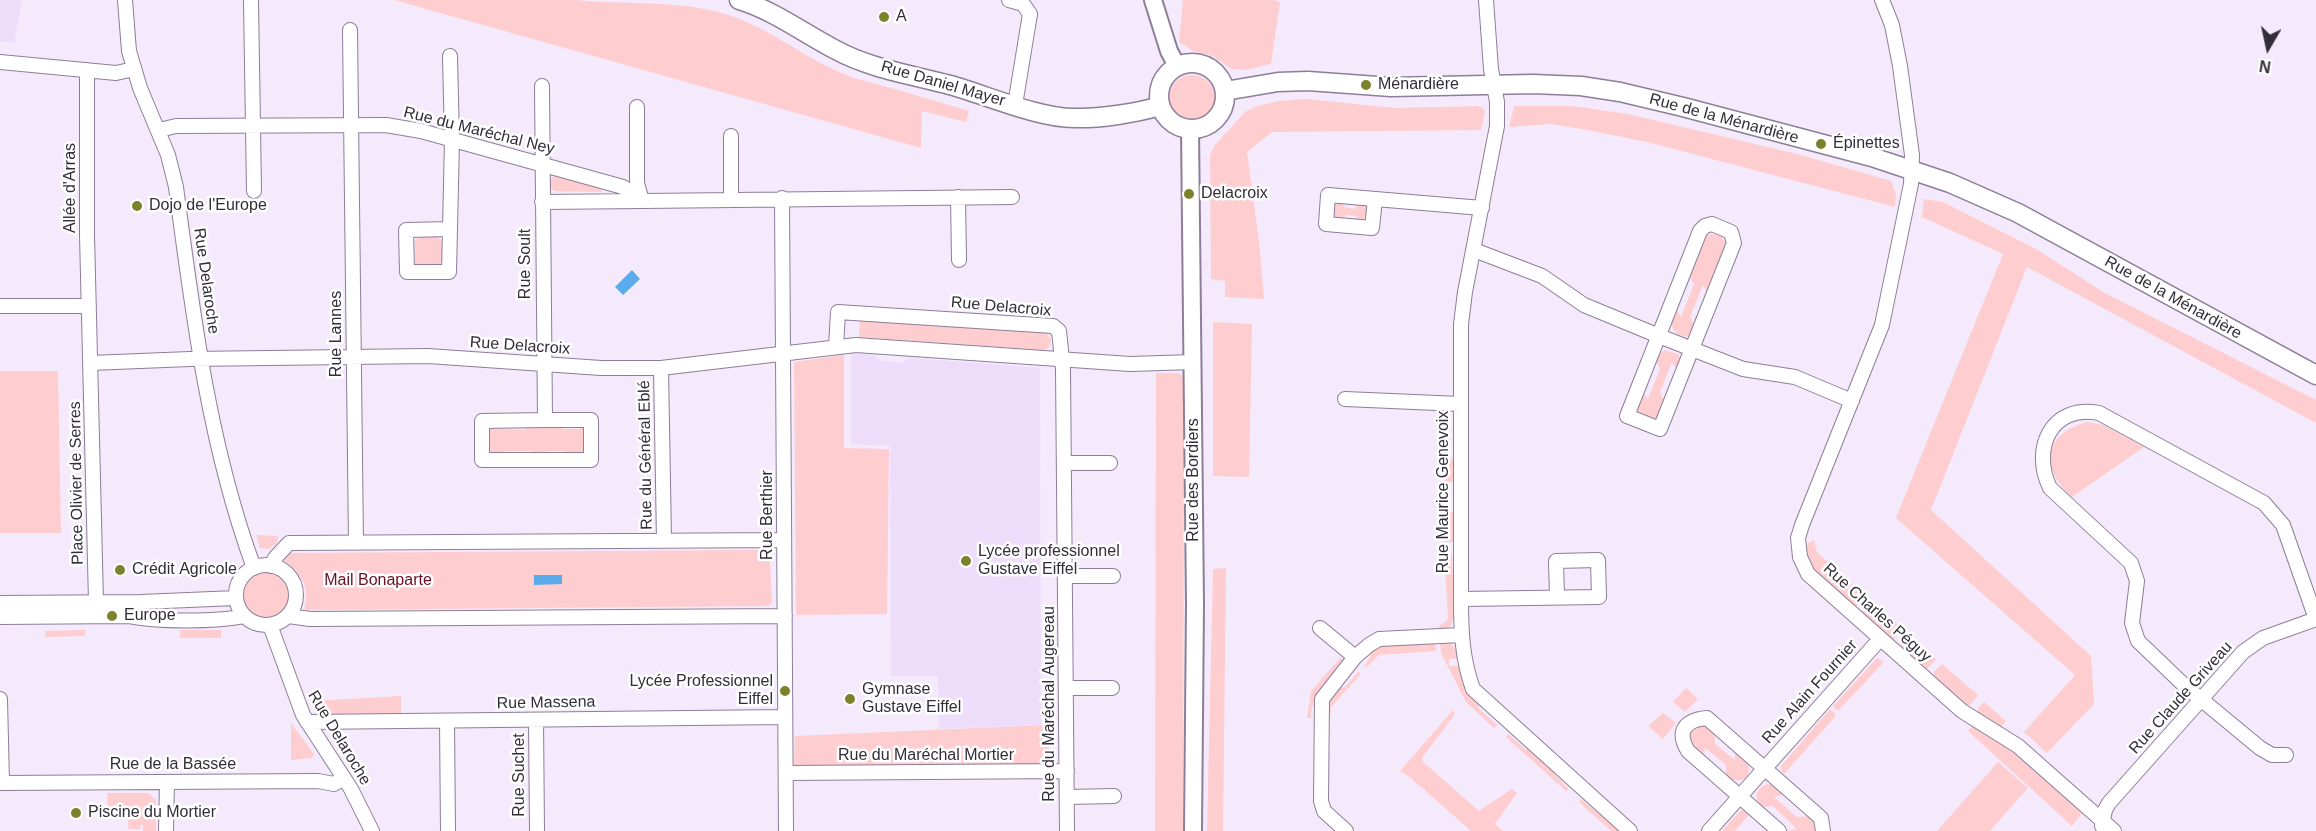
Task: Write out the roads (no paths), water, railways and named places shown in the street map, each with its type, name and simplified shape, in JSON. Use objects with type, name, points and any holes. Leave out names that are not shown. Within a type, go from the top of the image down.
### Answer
[{"type":"main road","name":"Rue Daniel Mayer","points":[[739,0],[758,6],[803,29],[837,51],[879,66],[1062,117],[1076,118],[1143,111],[1160,106]]},
{"type":"main road","points":[[1187,63],[1207,67],[1221,81],[1224,91],[1225,101],[1216,119],[1209,125],[1190,129],[1171,122],[1160,106],[1158,94],[1167,73],[1187,63]]},
{"type":"main road","name":"Rue de la Ménardière","points":[[1224,91],[1278,82],[1308,81],[1391,87],[1581,86],[1620,92],[1863,154],[1950,183],[2018,213],[2316,375]]},
{"type":"street","name":"Rue Delaroche","points":[[125,0],[126,33],[134,69],[168,155],[176,188],[200,359],[210,412],[229,493],[254,568]]},
{"type":"street","points":[[1009,0],[1023,4],[1030,14],[1015,105]]},
{"type":"street","points":[[1153,0],[1169,51],[1177,66]]},
{"type":"street","name":"Rue Maurice Genevoix","points":[[1486,0],[1497,102],[1497,126],[1461,324],[1461,635],[1466,671],[1473,689],[1630,831]]},
{"type":"street","name":"Rue Charles Péguy","points":[[1884,0],[1892,25],[1900,66],[1913,170],[1887,307],[1802,525],[1798,538],[1800,557],[1808,574],[1880,639],[1962,711],[2018,746],[2106,828]]},
{"type":"street","points":[[251,1],[254,191]]},
{"type":"street","name":"Rue Lannes","points":[[350,30],[356,543]]},
{"type":"street","points":[[450,56],[452,140],[450,229],[449,272],[407,273],[406,230],[450,229]]},
{"type":"street","points":[[0,62],[123,72],[134,69]]},
{"type":"street","name":"Allée d'Arras","points":[[87,70],[90,363]]},
{"type":"street","name":"Rue Soult","points":[[542,86],[545,420]]},
{"type":"street","points":[[637,106],[637,183],[642,201]]},
{"type":"street","name":"Rue du Maréchal Ney","points":[[159,130],[176,126],[386,125],[421,131],[623,187],[642,201]]},
{"type":"street","name":"Rue des Bordiers","points":[[1190,129],[1193,362],[1193,831]]},
{"type":"street","points":[[731,136],[731,198]]},
{"type":"street","points":[[542,202],[731,198],[1012,197]]},
{"type":"street","name":"Rue Berthier","points":[[782,198],[786,831]]},
{"type":"street","points":[[958,198],[959,260]]},
{"type":"street","points":[[1375,199],[1482,208]]},
{"type":"street","points":[[1712,224],[1731,232],[1734,243],[1692,349],[1660,429],[1627,416],[1700,231],[1712,224]]},
{"type":"street","points":[[1474,250],[1542,276],[1584,305],[1659,336],[1743,369],[1795,377],[1852,400]]},
{"type":"street","points":[[0,306],[89,306]]},
{"type":"street","name":"Rue Delacroix","points":[[836,347],[838,312],[1053,326],[1059,331],[1062,360]]},
{"type":"street","name":"Rue Delacroix","points":[[90,363],[354,355],[428,356],[601,368],[662,368],[855,345],[1130,364],[1193,362]]},
{"type":"street","name":"Rue du Maréchal Augereau","points":[[1062,360],[1065,463],[1067,831]]},
{"type":"street","name":"Place Olivier de Serres","points":[[90,363],[96,602]]},
{"type":"street","name":"Rue du Général Eblé","points":[[662,368],[664,541]]},
{"type":"street","points":[[1345,399],[1460,404]]},
{"type":"street","points":[[2286,755],[2272,755],[2260,748],[2138,641],[2132,623],[2137,582],[2131,563],[2050,488],[2043,472],[2045,444],[2052,428],[2066,416],[2091,411],[2107,416],[2264,502],[2283,525],[2316,619]]},
{"type":"street","points":[[545,420],[591,420],[591,460],[482,460],[482,421],[545,420]]},
{"type":"street","points":[[1065,463],[1110,463]]},
{"type":"street","points":[[271,566],[275,558],[290,543],[784,540]]},
{"type":"street","points":[[288,616],[296,600],[293,582],[279,568],[271,566],[254,568],[240,580],[236,598],[244,616],[252,622],[270,625],[288,616],[310,618],[785,616]]},
{"type":"street","points":[[1066,576],[1113,576]]},
{"type":"street","points":[[1461,598],[1557,597]]},
{"type":"street","points":[[0,603],[236,598]]},
{"type":"street","points":[[0,617],[128,616],[142,619],[185,619],[244,616]]},
{"type":"street","name":"Rue Claude Griveau","points":[[2106,828],[2105,810],[2109,803],[2235,660],[2252,645],[2277,632],[2316,619]]},
{"type":"street","name":"Rue Delaroche","points":[[270,625],[295,699],[307,722],[344,778],[372,831]]},
{"type":"street","points":[[1320,628],[1355,657]]},
{"type":"street","points":[[1346,831],[1324,811],[1321,801],[1322,699],[1355,657],[1379,639],[1461,635]]},
{"type":"street","name":"Rue Alain Fournier","points":[[1710,831],[1880,639]]},
{"type":"street","points":[[1066,688],[1112,688]]},
{"type":"street","points":[[0,699],[1,783]]},
{"type":"street","name":"Rue Massena","points":[[307,722],[785,717]]},
{"type":"street","name":"Rue Alain Fournier","points":[[1779,831],[1688,751],[1682,741],[1683,731],[1692,721],[1707,718],[1821,818],[1823,831]]},
{"type":"street","name":"Rue Suchet","points":[[537,720],[537,831]]},
{"type":"street","points":[[447,721],[448,831]]},
{"type":"street","name":"Rue du Maréchal Mortier","points":[[786,773],[1067,771]]},
{"type":"street","name":"Rue de la Bassée","points":[[1,783],[318,781],[334,784],[344,778]]},
{"type":"street","points":[[166,831],[167,782]]},
{"type":"street","points":[[1067,797],[1114,796]]},
{"type":"water","points":[[632,270],[640,279],[623,295],[615,287]]},
{"type":"water","points":[[534,575],[562,575],[562,584],[534,585]]},
{"type":"place","name":"A","points":[[884,17]]},
{"type":"place","name":"Ménardière","points":[[1366,85]]},
{"type":"place","name":"Épinettes","points":[[1821,144]]},
{"type":"place","name":"Delacroix","points":[[1189,194]]},
{"type":"place","name":"Dojo de l'Europe","points":[[137,206]]},
{"type":"place","name":"Lycée professionnel Gustave Eiffel","points":[[966,561]]},
{"type":"place","name":"Crédit Agricole","points":[[120,570]]},
{"type":"place","name":"Europe","points":[[112,616]]},
{"type":"place","name":"Lycée Professionnel Eiffel","points":[[785,691]]},
{"type":"place","name":"Gymnase Gustave Eiffel","points":[[850,699]]},
{"type":"place","name":"Piscine du Mortier","points":[[76,813]]},
{"type":"park label","name":"Mail Bonaparte","points":[[378,581]]}]
